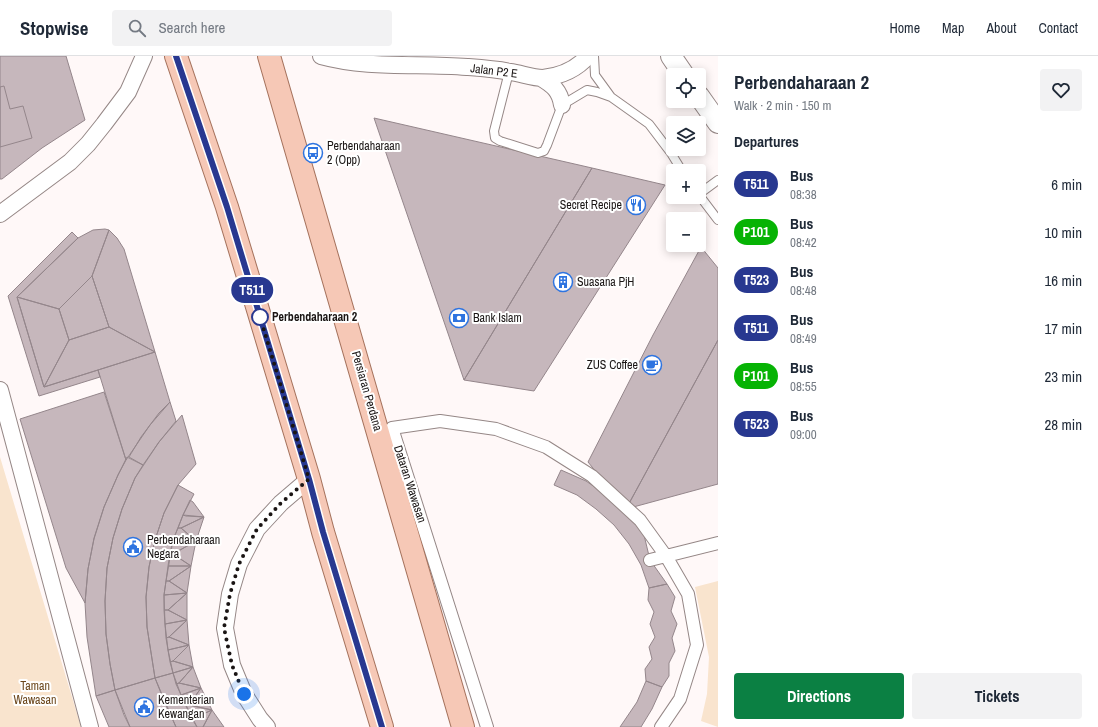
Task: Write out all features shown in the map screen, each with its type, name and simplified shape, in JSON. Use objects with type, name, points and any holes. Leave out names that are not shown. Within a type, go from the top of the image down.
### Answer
[{"type":"main road","points":[[176,56],[227,207],[382,727]]},
{"type":"main road","name":"Persiaran Perdana","points":[[269,56],[463,727]]},
{"type":"street","points":[[0,214],[70,162],[88,144],[128,92],[144,56]]},
{"type":"street","name":"Jalan P2 E","points":[[321,56],[330,59],[366,64],[443,65],[509,72],[541,78],[557,76],[573,70],[588,56]]},
{"type":"street","points":[[671,56],[679,68]]},
{"type":"street","points":[[541,78],[558,91],[562,105]]},
{"type":"street","points":[[706,106],[718,123]]},
{"type":"street","points":[[0,390],[90,727]]},
{"type":"street","name":"Dataran Wawasan","points":[[487,727],[392,428],[440,420],[496,429],[546,447],[592,476],[640,520],[666,556],[688,594],[697,645],[680,699],[661,727]]},
{"type":"street","points":[[267,727],[260,720],[244,694],[232,665],[224,628],[230,594],[239,564],[257,529],[281,503],[309,479]]},
{"type":"street","points":[[650,560],[718,543]]},
{"type":"lane","points":[[594,56],[595,75],[611,97],[648,124],[677,164]]},
{"type":"lane","points":[[509,72],[494,131],[495,138],[538,153],[544,151],[562,105],[587,90],[611,97]]},
{"type":"lane","points":[[706,189],[718,180]]},
{"type":"lane","points":[[706,204],[718,220]]},
{"type":"green space","name":"Taman Wawasan","points":[[0,457],[81,727],[0,727]]},
{"type":"green space","points":[[718,581],[718,727],[701,721],[707,694],[709,657],[695,587]]},
{"type":"building","points":[[0,56],[66,56],[85,120],[42,148],[2,179],[0,179]]},
{"type":"building","points":[[4,86],[10,109],[23,106],[32,138],[0,147],[0,87]]},
{"type":"building","points":[[374,118],[592,168],[464,380]]},
{"type":"building","name":"Suasana PjH","points":[[592,168],[665,185],[534,391],[464,380]]},
{"type":"building","points":[[93,230],[109,230],[92,276],[59,309],[17,297],[78,238]]},
{"type":"building","points":[[109,230],[117,238],[124,249],[155,352],[109,327],[92,276]]},
{"type":"building","points":[[72,232],[78,238],[17,297],[44,387],[98,370],[100,377],[39,396],[8,296]]},
{"type":"building","points":[[698,252],[705,252],[718,268],[718,340],[626,509],[588,462],[653,335]]},
{"type":"building","points":[[92,276],[109,327],[69,340],[59,309]]},
{"type":"building","points":[[17,297],[59,309],[69,340],[44,387]]},
{"type":"building","points":[[109,327],[155,352],[44,387],[69,340]]},
{"type":"building","points":[[718,340],[718,484],[626,509]]},
{"type":"building","points":[[155,352],[170,402],[150,425],[126,460],[98,370]]},
{"type":"building","points":[[104,392],[126,460],[104,507],[94,539],[88,569],[85,603],[66,568],[20,419]]},
{"type":"building","points":[[170,402],[176,421],[143,465],[129,457],[141,437],[159,413]]},
{"type":"building","name":"Perbendaharaan Negara","points":[[182,415],[196,464],[178,485],[164,513],[155,540],[149,567],[146,597],[147,627],[155,678],[115,690],[106,634],[105,601],[107,568],[113,538],[122,509],[135,478],[159,442]]},
{"type":"building","points":[[127,457],[143,465],[135,478],[122,509],[113,538],[107,568],[105,601],[106,634],[115,690],[96,696],[87,637],[85,603],[88,569],[94,538],[104,507]]},
{"type":"building","points":[[561,470],[586,481],[608,496],[628,514],[644,535],[650,560],[667,584],[649,588],[641,565],[629,544],[614,525],[577,495],[554,485]]},
{"type":"building","points":[[178,485],[194,494],[183,515],[173,540],[164,595],[168,650],[173,673],[155,678],[147,627],[146,597],[149,567],[155,540],[164,513]]},
{"type":"building","points":[[190,500],[193,502],[204,517],[183,515]]},
{"type":"building","points":[[183,515],[186,516],[204,517],[178,528]]},
{"type":"building","points":[[204,517],[196,541],[181,528]]},
{"type":"building","points":[[178,528],[181,528],[196,541],[173,540]]},
{"type":"building","points":[[173,540],[196,541],[173,554],[170,553]]},
{"type":"building","points":[[196,541],[191,566],[173,554]]},
{"type":"building","points":[[170,553],[173,554],[191,566],[168,566]]},
{"type":"building","points":[[168,566],[191,566],[169,581],[166,581]]},
{"type":"building","points":[[191,566],[187,593],[169,581]]},
{"type":"building","points":[[166,581],[169,581],[187,593],[164,595]]},
{"type":"building","points":[[667,584],[675,597],[671,611],[677,624],[672,638],[675,651],[669,663],[669,676],[662,687],[646,681],[645,669],[652,659],[649,647],[655,637],[650,624],[654,612],[648,600],[649,588]]},
{"type":"building","points":[[187,593],[187,620],[168,610]]},
{"type":"building","points":[[187,593],[168,610],[164,610],[164,595]]},
{"type":"building","points":[[164,610],[168,610],[187,620],[165,624]]},
{"type":"building","points":[[187,620],[189,645],[169,637]]},
{"type":"building","points":[[187,620],[169,637],[166,638],[165,624]]},
{"type":"building","points":[[169,637],[189,645],[168,650],[166,638]]},
{"type":"building","points":[[189,645],[193,667],[173,661]]},
{"type":"building","points":[[189,645],[173,661],[170,662],[168,650]]},
{"type":"building","points":[[173,661],[193,667],[173,673],[170,662]]},
{"type":"building","points":[[193,667],[179,683],[176,684],[173,673]]},
{"type":"building","points":[[193,667],[201,688],[179,683]]},
{"type":"building","points":[[173,673],[181,695],[197,727],[176,727],[164,701],[155,678]]},
{"type":"building","name":"Kementerian Kewangan","points":[[155,678],[176,727],[130,727],[115,690]]},
{"type":"building","points":[[646,681],[662,687],[652,709],[641,727],[620,727],[637,702]]},
{"type":"building","points":[[179,683],[201,688],[181,695],[176,684]]},
{"type":"building","points":[[201,688],[189,705],[186,706],[181,695]]},
{"type":"building","points":[[201,688],[212,710],[189,705]]},
{"type":"building","points":[[115,690],[130,727],[109,727],[96,696]]},
{"type":"building","points":[[189,705],[212,710],[192,719],[186,706]]},
{"type":"building","points":[[212,710],[203,727],[197,727],[192,719]]},
{"type":"building","points":[[212,710],[224,727],[203,727]]},
{"type":"bus line","name":"T511","points":[[176,56],[227,207],[382,727]]},
{"type":"place","name":"Perbendaharaan 2 (Opp)","points":[[313,153]]},
{"type":"place","name":"Secret Recipe","points":[[636,205]]},
{"type":"place","name":"Suasana PjH","points":[[563,282]]},
{"type":"place","name":"Perbendaharaan 2","points":[[260,317]]},
{"type":"place","name":"Bank Islam","points":[[459,318]]},
{"type":"place","name":"ZUS Coffee","points":[[652,365]]},
{"type":"place","name":"Perbendaharaan Negara","points":[[133,547]]},
{"type":"place","name":"Kementerian Kewangan","points":[[144,707]]},
{"type":"route","points":[[244,694],[232,665],[224,628],[230,594],[239,564],[257,529],[281,503],[309,479],[260,317]]}]
